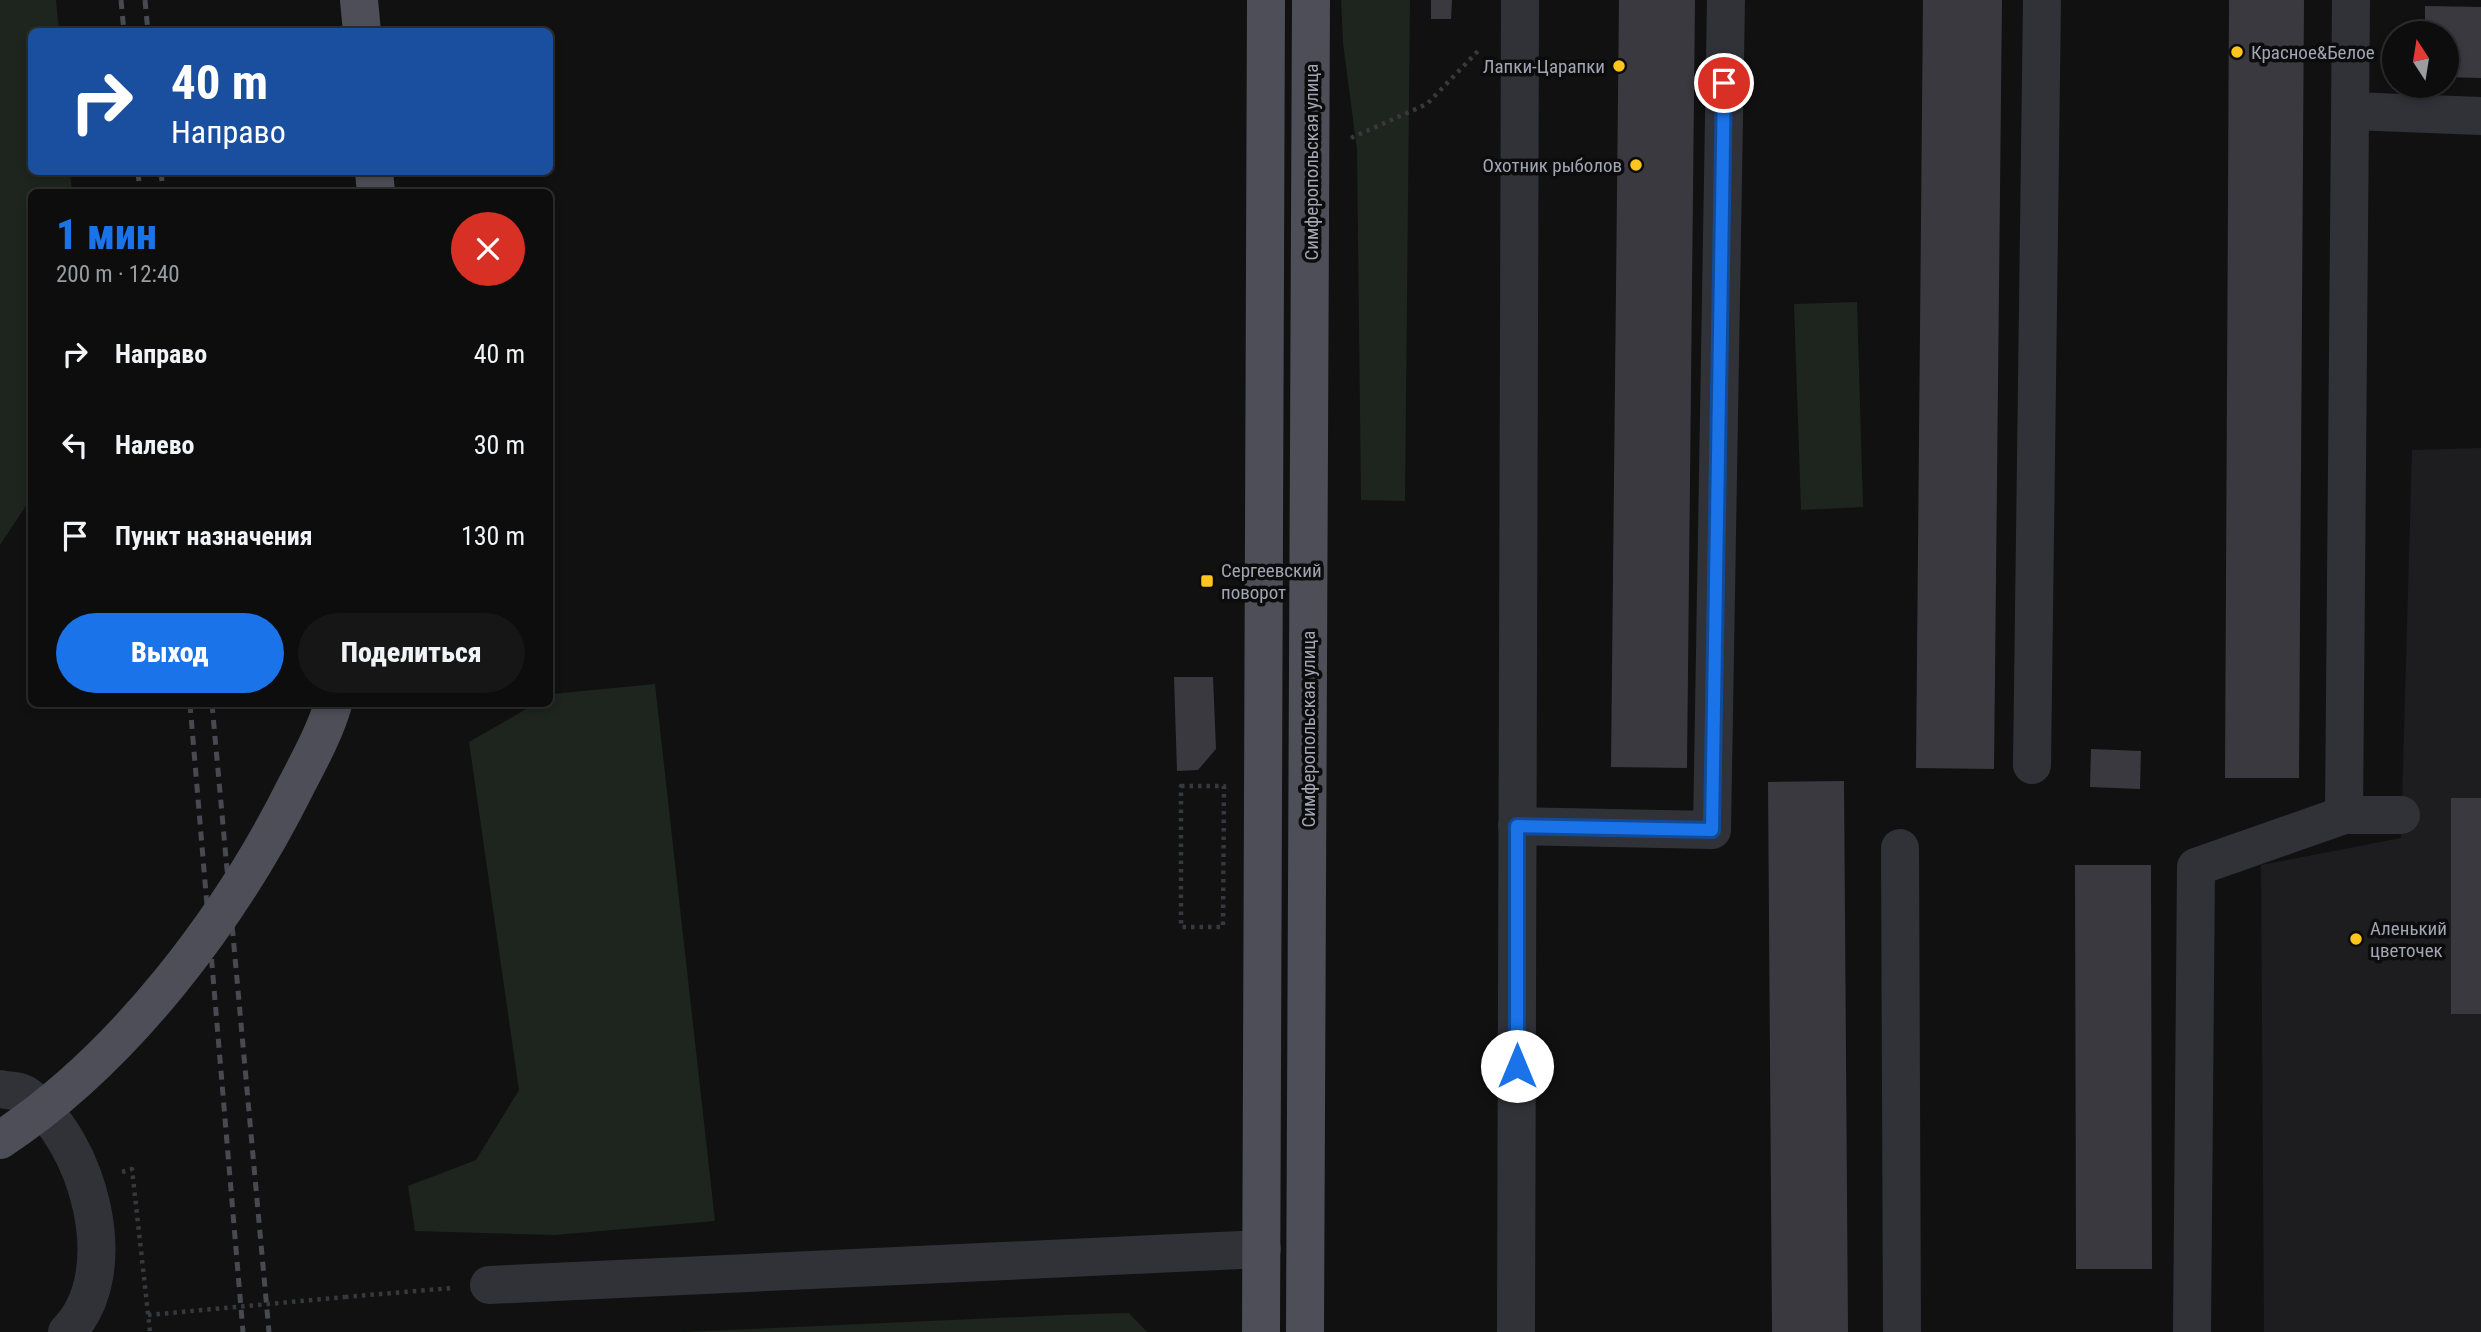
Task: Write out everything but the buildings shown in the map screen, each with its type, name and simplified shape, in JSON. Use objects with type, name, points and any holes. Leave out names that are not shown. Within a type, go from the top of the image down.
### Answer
[{"type":"main road","points":[[359,0],[362,28]]},
{"type":"main road","points":[[1261,1332],[1266,0]]},
{"type":"main road","name":"Симферопольская улица","points":[[1305,1332],[1311,0]]},
{"type":"main road","points":[[0,1140],[106,1053],[196,951],[271,836],[327,724],[332,707]]},
{"type":"street","points":[[1517,826],[1712,830],[1726,0]]},
{"type":"street","points":[[2032,765],[2042,0]]},
{"type":"street","points":[[2344,815],[2351,0]]},
{"type":"street","points":[[1516,1332],[1519,5]]},
{"type":"street","points":[[2352,111],[2481,116]]},
{"type":"street","points":[[2192,1332],[2196,867],[2344,815],[2401,815]]},
{"type":"street","points":[[1900,848],[1902,1332]]},
{"type":"street","points":[[0,1090],[24,1093],[48,1118],[64,1135],[83,1177],[97,1244],[94,1285],[67,1332]]},
{"type":"street","points":[[489,1285],[1262,1248]]},
{"type":"path","points":[[1347,140],[1427,104],[1519,5]]},
{"type":"path","points":[[1181,786],[1224,786],[1223,927],[1181,927],[1181,786]]},
{"type":"path","points":[[132,1169],[150,1332]]},
{"type":"path","points":[[148,1315],[489,1285]]},
{"type":"shaded area","points":[[0,0],[56,0],[59,28],[28,28],[28,175],[70,175],[72,189],[28,189],[28,503],[0,545]]},
{"type":"shaded area","points":[[1341,0],[1410,0],[1405,501],[1361,500],[1357,150],[1343,43]]},
{"type":"shaded area","points":[[1857,302],[1863,507],[1801,510],[1794,304]]},
{"type":"shaded area","name":"Аленький цветочек","points":[[2481,448],[2481,798],[2451,798],[2451,1013],[2481,1014],[2481,1332],[2264,1332],[2261,865],[2401,838],[2412,450]]},
{"type":"shaded area","points":[[655,684],[715,1221],[555,1235],[415,1231],[408,1186],[476,1160],[519,1090],[469,742],[530,707],[553,707],[553,694]]},
{"type":"shaded area","points":[[1129,1313],[1147,1332],[683,1332],[1088,1314]]},
{"type":"railway","points":[[121,0],[124,28]]},
{"type":"railway","points":[[145,0],[148,28]]},
{"type":"railway","points":[[138,175],[140,189]]},
{"type":"railway","points":[[161,175],[163,189]]},
{"type":"railway","points":[[190,707],[243,1332]]},
{"type":"railway","points":[[212,707],[269,1332]]},
{"type":"place","name":"Красное&Белое","points":[[2237,52]]},
{"type":"place","name":"Лапки-Царапки","points":[[1619,66]]},
{"type":"place","name":"Охотник рыболов","points":[[1636,165]]},
{"type":"place","name":"Сергеевский поворот","points":[[1207,581]]},
{"type":"place","name":"Аленький цветочек","points":[[2356,939]]},
{"type":"route","points":[[1517,1066],[1517,826],[1712,830],[1724,83]]}]
